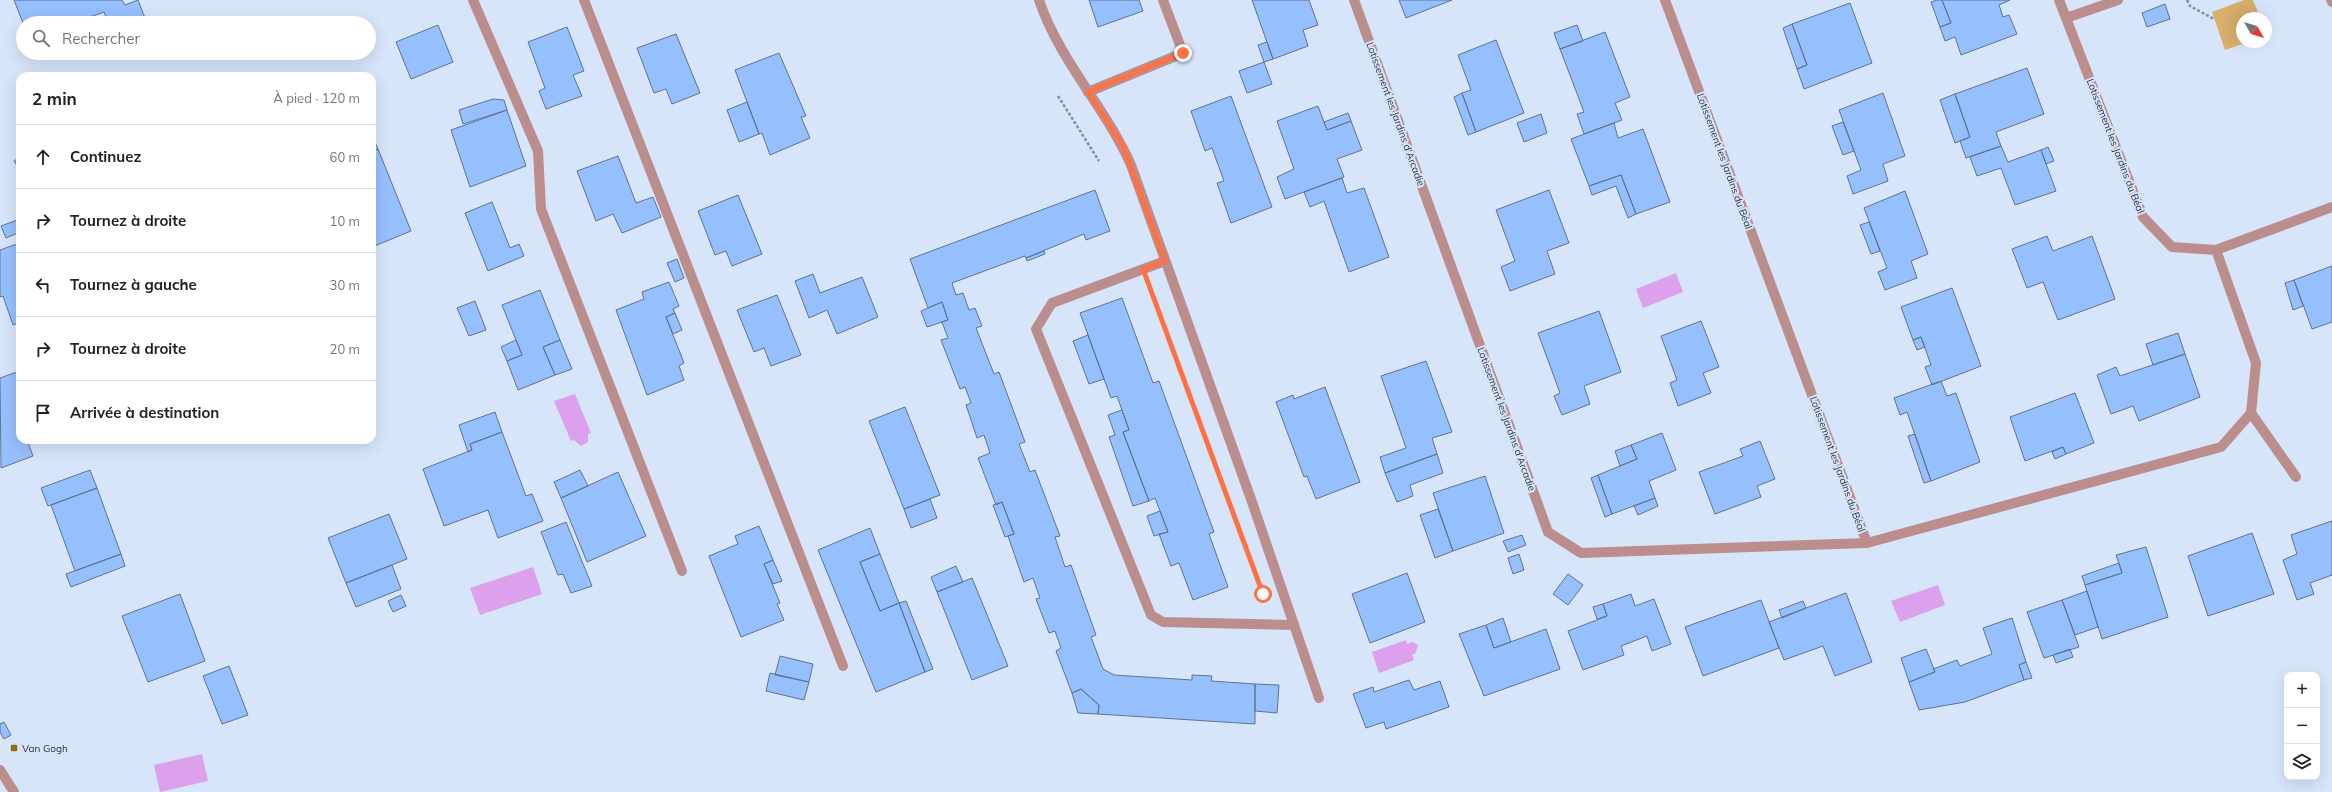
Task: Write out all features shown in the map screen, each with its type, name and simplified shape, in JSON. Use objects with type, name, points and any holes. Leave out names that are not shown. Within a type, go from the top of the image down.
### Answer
[{"type":"street","points":[[473,0],[538,151],[541,209],[682,571]]},
{"type":"street","points":[[584,0],[843,666]]},
{"type":"street","points":[[1039,0],[1045,18],[1088,92],[1123,146],[1319,698]]},
{"type":"street","points":[[1088,92],[1183,53],[1164,0]]},
{"type":"street","name":"Lotissement les Jardins d'Arcadie","points":[[1354,0],[1548,532],[1581,553],[1867,543]]},
{"type":"street","name":"Lotissement les Jardins du Béal","points":[[1665,0],[1867,543],[2220,446],[2251,413]]},
{"type":"street","name":"Lotissement les Jardins du Béal","points":[[2058,0],[2143,217],[2172,247],[2216,250],[2332,207]]},
{"type":"street","points":[[2066,18],[2118,0]]},
{"type":"street","points":[[2216,250],[2256,363],[2251,413],[2296,478]]},
{"type":"street","points":[[1165,261],[1052,303],[1036,329],[1151,615],[1163,622],[1294,625]]},
{"type":"street","points":[[0,770],[14,792]]},
{"type":"path","points":[[2187,0],[2190,6],[2214,19]]},
{"type":"path","points":[[1057,93],[1101,165]]},
{"type":"shaded area","points":[[2244,0],[2253,0],[2258,12],[2236,12],[2236,46],[2225,50],[2212,12]]},
{"type":"shaded area","points":[[1676,273],[1683,292],[1643,308],[1636,289]]},
{"type":"shaded area","points":[[575,394],[591,433],[588,434],[588,442],[581,446],[574,440],[571,441],[554,401]]},
{"type":"shaded area","points":[[533,567],[542,594],[480,615],[470,588]]},
{"type":"shaded area","points":[[1938,585],[1945,605],[1900,622],[1891,601]]},
{"type":"shaded area","points":[[1406,640],[1407,644],[1413,642],[1418,645],[1415,654],[1412,654],[1414,660],[1379,673],[1372,652]]},
{"type":"shaded area","points":[[202,754],[208,781],[160,792],[154,765]]},
{"type":"building","points":[[14,0],[122,0],[125,5],[138,0],[144,16],[105,16],[104,12],[93,16],[20,16]]},
{"type":"building","points":[[1089,0],[1139,0],[1143,11],[1098,27]]},
{"type":"building","points":[[1252,0],[1309,0],[1318,25],[1303,30],[1308,46],[1273,59]]},
{"type":"building","points":[[1399,0],[1452,0],[1406,18]]},
{"type":"building","points":[[1942,0],[1951,23],[1940,27],[1931,2]]},
{"type":"building","points":[[1942,0],[2010,0],[1999,5],[2003,17],[2009,15],[2017,34],[1961,55],[1955,37],[1945,41],[1940,27],[1951,23]]},
{"type":"building","points":[[1850,3],[1872,63],[1804,89],[1797,69],[1807,65],[1792,24]]},
{"type":"building","points":[[2165,4],[2170,19],[2147,27],[2142,13]]},
{"type":"building","points":[[1792,24],[1807,65],[1797,69],[1783,28]]},
{"type":"building","points":[[438,25],[453,62],[411,79],[396,42]]},
{"type":"building","points":[[1577,25],[1583,41],[1560,49],[1554,33]]},
{"type":"building","points":[[567,27],[584,71],[573,75],[582,96],[546,109],[539,91],[545,88],[528,42]]},
{"type":"building","points":[[1605,32],[1630,97],[1615,103],[1622,120],[1584,134],[1577,114],[1584,112],[1560,49]]},
{"type":"building","points":[[676,34],[700,93],[672,104],[666,89],[654,93],[637,48]]},
{"type":"building","points":[[1496,40],[1524,113],[1476,132],[1462,93],[1471,90],[1458,55]]},
{"type":"building","points":[[1267,42],[1273,59],[1264,62],[1258,45]]},
{"type":"building","points":[[779,53],[806,116],[801,117],[810,138],[770,155],[762,133],[759,134],[735,70]]},
{"type":"building","points":[[1264,62],[1272,84],[1247,93],[1239,71]]},
{"type":"building","points":[[2027,68],[2044,114],[1996,132],[2001,146],[1966,158],[1960,141],[1970,137],[1955,94]]},
{"type":"building","points":[[1462,93],[1476,132],[1468,135],[1454,97]]},
{"type":"building","points":[[1883,93],[1905,156],[1883,164],[1888,181],[1853,194],[1847,176],[1861,170],[1839,110]]},
{"type":"building","points":[[1955,94],[1970,137],[1955,143],[1940,100]]},
{"type":"building","points":[[1231,96],[1272,207],[1231,223],[1217,183],[1224,181],[1212,148],[1205,151],[1191,111]]},
{"type":"building","points":[[493,99],[504,100],[507,110],[463,124],[459,110]]},
{"type":"building","points":[[747,102],[759,134],[739,142],[727,110]]},
{"type":"building","points":[[1318,106],[1327,130],[1351,121],[1362,150],[1337,159],[1344,177],[1285,199],[1277,177],[1294,169],[1277,121]]},
{"type":"building","points":[[507,110],[526,166],[470,187],[451,130]]},
{"type":"building","points":[[1348,113],[1351,121],[1327,130],[1324,122]]},
{"type":"building","points":[[1541,114],[1547,133],[1524,142],[1517,123]]},
{"type":"building","points":[[1843,122],[1854,151],[1843,155],[1832,126]]},
{"type":"building","points":[[1614,123],[1618,138],[1643,129],[1670,202],[1636,214],[1621,175],[1589,186],[1571,139]]},
{"type":"building","points":[[2001,146],[2008,162],[2041,150],[2056,191],[2015,205],[2001,168],[1977,176],[1970,157]]},
{"type":"building","points":[[2048,147],[2054,161],[2046,164],[2041,150]]},
{"type":"building","points":[[378,149],[411,231],[376,245],[376,150]]},
{"type":"building","points":[[618,156],[636,203],[653,197],[661,217],[622,233],[613,214],[596,221],[577,171]]},
{"type":"building","points":[[1621,175],[1636,214],[1628,218],[1616,186],[1592,195],[1589,186]]},
{"type":"building","points":[[1342,178],[1347,193],[1364,188],[1389,257],[1349,272],[1324,201],[1310,207],[1304,192]]},
{"type":"building","points":[[1095,190],[1110,231],[1086,240],[1084,234],[1026,258],[1025,256],[952,283],[956,295],[963,293],[969,310],[975,308],[982,326],[976,328],[994,374],[999,372],[1025,442],[1019,444],[1030,472],[1035,470],[1060,536],[1055,537],[1065,567],[1071,565],[1096,635],[1091,637],[1103,669],[1114,675],[1192,680],[1192,675],[1212,676],[1211,681],[1255,684],[1255,724],[1098,714],[1099,705],[1081,689],[1072,693],[1056,651],[1061,648],[1055,631],[1049,633],[1036,599],[1040,598],[1033,578],[1024,582],[1008,536],[1014,534],[1002,502],[996,505],[978,458],[990,453],[984,435],[977,438],[966,405],[971,403],[965,387],[960,389],[941,340],[948,338],[942,322],[948,320],[942,302],[928,308],[910,259]]},
{"type":"building","points":[[1549,190],[1569,243],[1547,251],[1555,274],[1510,291],[1501,267],[1515,261],[1496,210]]},
{"type":"building","points":[[1905,191],[1928,254],[1911,261],[1917,278],[1885,290],[1878,272],[1887,268],[1864,208]]},
{"type":"building","points":[[738,195],[762,254],[732,266],[726,251],[715,255],[698,211]]},
{"type":"building","points":[[492,202],[510,248],[519,244],[524,256],[488,271],[465,213]]},
{"type":"building","points":[[16,220],[16,234],[6,238],[1,226]]},
{"type":"building","points":[[1869,222],[1880,251],[1871,254],[1860,225]]},
{"type":"building","points":[[2047,236],[2053,251],[2092,236],[2115,299],[2058,320],[2043,282],[2027,288],[2012,249]]},
{"type":"building","points":[[16,244],[16,324],[13,325],[3,296],[0,297],[0,250]]},
{"type":"building","points":[[1044,251],[1045,254],[1027,261],[1026,258]]},
{"type":"building","points":[[677,259],[684,278],[675,282],[667,263]]},
{"type":"building","points":[[2332,266],[2332,322],[2312,329],[2294,280]]},
{"type":"building","points":[[813,274],[820,293],[862,277],[878,317],[837,334],[827,310],[809,318],[795,281]]},
{"type":"building","points":[[2294,280],[2303,306],[2293,310],[2285,283]]},
{"type":"building","points":[[669,282],[679,306],[673,309],[675,313],[666,317],[684,363],[679,366],[684,380],[647,395],[616,310],[644,299],[642,292]]},
{"type":"building","points":[[1952,288],[1981,366],[1932,385],[1925,367],[1931,365],[1921,337],[1913,340],[1901,307]]},
{"type":"building","points":[[540,290],[560,340],[543,347],[555,375],[518,390],[507,361],[522,355],[502,305]]},
{"type":"building","points":[[777,295],[801,355],[771,366],[764,348],[754,352],[737,310]]},
{"type":"building","points":[[1122,298],[1153,383],[1159,381],[1214,532],[1209,534],[1228,587],[1193,600],[1179,563],[1171,566],[1159,534],[1168,532],[1155,498],[1149,501],[1123,432],[1129,430],[1117,396],[1111,398],[1080,313]]},
{"type":"building","points":[[475,301],[486,330],[469,336],[457,308]]},
{"type":"building","points":[[942,302],[948,320],[927,327],[921,311]]},
{"type":"building","points":[[1599,311],[1621,372],[1584,386],[1590,404],[1562,415],[1554,396],[1560,393],[1538,333]]},
{"type":"building","points":[[675,313],[682,330],[673,334],[666,317]]},
{"type":"building","points":[[1701,321],[1719,367],[1703,373],[1711,393],[1678,406],[1670,383],[1677,380],[1661,336]]},
{"type":"building","points":[[2178,333],[2185,354],[2153,365],[2146,344]]},
{"type":"building","points":[[1088,335],[1104,379],[1089,384],[1073,341]]},
{"type":"building","points":[[1921,337],[1925,347],[1917,350],[1913,340]]},
{"type":"building","points":[[516,340],[522,355],[507,361],[501,347]]},
{"type":"building","points":[[560,340],[572,369],[555,375],[543,347]]},
{"type":"building","points":[[2185,354],[2200,397],[2139,421],[2133,406],[2111,414],[2097,375],[2116,367],[2120,376]]},
{"type":"building","points":[[1426,361],[1452,432],[1432,438],[1437,454],[1385,473],[1380,457],[1406,448],[1381,376]]},
{"type":"building","points":[[16,372],[16,444],[28,444],[33,456],[1,468],[0,378]]},
{"type":"building","points":[[1941,381],[1947,396],[1956,393],[1980,462],[1931,481],[1907,412],[1900,415],[1894,398]]},
{"type":"building","points":[[1325,387],[1360,482],[1316,499],[1307,476],[1304,477],[1276,402],[1293,395],[1294,399]]},
{"type":"building","points":[[2075,393],[2094,443],[2066,454],[2063,447],[2025,461],[2010,417]]},
{"type":"building","points":[[905,407],[940,495],[904,509],[869,421]]},
{"type":"building","points":[[1122,410],[1129,430],[1123,432],[1149,501],[1133,506],[1109,437],[1115,435],[1108,415]]},
{"type":"building","points":[[495,412],[502,432],[470,444],[472,450],[468,452],[459,425]]},
{"type":"building","points":[[502,432],[526,496],[532,494],[543,521],[498,538],[488,510],[444,526],[423,469],[472,450],[470,444]]},
{"type":"building","points":[[1662,433],[1676,470],[1649,481],[1655,498],[1612,514],[1598,475],[1637,459],[1631,445]]},
{"type":"building","points":[[1915,434],[1931,481],[1924,483],[1908,436]]},
{"type":"building","points":[[1760,441],[1775,479],[1757,486],[1761,497],[1715,514],[1699,472],[1743,456],[1740,449]]},
{"type":"building","points":[[1631,445],[1637,459],[1620,466],[1615,451]]},
{"type":"building","points":[[2063,447],[2066,454],[2055,459],[2052,452]]},
{"type":"building","points":[[1437,454],[1443,473],[1410,485],[1413,496],[1397,502],[1385,473]]},
{"type":"building","points":[[90,470],[97,488],[48,506],[41,488]]},
{"type":"building","points":[[580,470],[588,486],[561,498],[554,482]]},
{"type":"building","points":[[618,472],[646,536],[587,562],[561,498]]},
{"type":"building","points":[[1598,475],[1612,514],[1605,517],[1591,478]]},
{"type":"building","points":[[1485,476],[1504,533],[1453,551],[1433,493]]},
{"type":"building","points":[[97,488],[121,554],[75,571],[51,505]]},
{"type":"building","points":[[1655,498],[1658,506],[1638,515],[1634,506]]},
{"type":"building","points":[[930,499],[937,518],[911,528],[904,509]]},
{"type":"building","points":[[1002,502],[1014,534],[1005,537],[993,505]]},
{"type":"building","points":[[1438,509],[1453,551],[1435,558],[1420,515]]},
{"type":"building","points":[[1160,511],[1168,532],[1154,536],[1147,516]]},
{"type":"building","points":[[389,514],[407,559],[346,583],[328,538]]},
{"type":"building","points":[[2332,521],[2332,575],[2310,583],[2314,594],[2297,600],[2283,560],[2297,554],[2291,535]]},
{"type":"building","points":[[566,522],[592,586],[571,593],[563,574],[558,575],[541,532]]},
{"type":"building","points":[[759,526],[773,560],[764,564],[780,603],[777,604],[784,620],[741,637],[709,556],[738,544],[735,536]]},
{"type":"building","points":[[870,528],[880,554],[860,562],[880,611],[899,603],[925,672],[876,692],[818,550]]},
{"type":"building","points":[[2252,533],[2274,594],[2208,616],[2188,556]]},
{"type":"building","points":[[1522,535],[1526,545],[1508,552],[1503,541]]},
{"type":"building","points":[[2146,547],[2168,617],[2102,639],[2085,585],[2122,573],[2116,555]]},
{"type":"building","points":[[121,554],[125,566],[71,587],[66,574]]},
{"type":"building","points":[[880,554],[899,603],[880,611],[860,562]]},
{"type":"building","points":[[1519,554],[1524,570],[1513,574],[1508,558]]},
{"type":"building","points":[[773,560],[782,581],[773,584],[764,564]]},
{"type":"building","points":[[2119,563],[2122,573],[2085,585],[2082,576]]},
{"type":"building","points":[[392,565],[401,589],[356,607],[346,583]]},
{"type":"building","points":[[956,566],[963,582],[937,592],[931,577]]},
{"type":"building","points":[[1407,573],[1425,622],[1370,643],[1352,594]]},
{"type":"building","points":[[1568,574],[1583,585],[1568,605],[1553,594]]},
{"type":"building","points":[[972,578],[1008,666],[972,680],[937,592]]},
{"type":"building","points":[[2087,591],[2098,627],[2075,635],[2062,600]]},
{"type":"building","points":[[1846,593],[1872,662],[1835,676],[1823,646],[1784,660],[1769,622]]},
{"type":"building","points":[[180,594],[205,661],[148,682],[122,616]]},
{"type":"building","points":[[1631,594],[1635,606],[1654,599],[1671,644],[1652,651],[1647,636],[1621,646],[1624,655],[1583,670],[1568,631],[1607,616],[1603,604]]},
{"type":"building","points":[[401,595],[406,606],[393,612],[388,601]]},
{"type":"building","points":[[1761,600],[1779,648],[1703,676],[1685,627]]},
{"type":"building","points":[[2062,600],[2079,647],[2044,658],[2027,612]]},
{"type":"building","points":[[906,601],[933,669],[925,672],[899,603]]},
{"type":"building","points":[[1803,601],[1806,608],[1782,618],[1779,610]]},
{"type":"building","points":[[1603,604],[1607,616],[1597,619],[1593,607]]},
{"type":"building","points":[[1503,618],[1511,642],[1494,648],[1486,625]]},
{"type":"building","points":[[2012,618],[2026,662],[2019,665],[2024,680],[1965,702],[1919,710],[1909,682],[1935,672],[1933,669],[1957,660],[1960,666],[1992,654],[1983,628]]},
{"type":"building","points":[[1486,625],[1494,648],[1546,629],[1560,669],[1484,696],[1459,634]]},
{"type":"building","points":[[1926,649],[1935,672],[1909,682],[1901,658]]},
{"type":"building","points":[[2070,649],[2073,657],[2056,663],[2053,655]]},
{"type":"building","points":[[780,656],[813,664],[809,682],[775,675]]},
{"type":"building","points":[[2026,662],[2032,678],[2024,680],[2019,665]]},
{"type":"building","points":[[229,666],[248,715],[222,724],[203,676]]},
{"type":"building","points":[[770,673],[809,682],[804,700],[766,691]]},
{"type":"building","points":[[1409,680],[1414,690],[1440,681],[1449,707],[1386,729],[1384,722],[1366,728],[1353,694],[1373,687],[1374,692]]},
{"type":"building","points":[[1255,684],[1279,685],[1277,713],[1255,711]]},
{"type":"building","points":[[1081,689],[1099,705],[1098,714],[1078,713],[1072,693]]},
{"type":"building","points":[[4,722],[11,735],[4,739],[0,732],[0,724]]},
{"type":"place","name":"Van Gogh","points":[[14,748]]},
{"type":"route","points":[[1183,53],[1088,92],[1123,146],[1165,261],[1143,269],[1263,594]]}]
